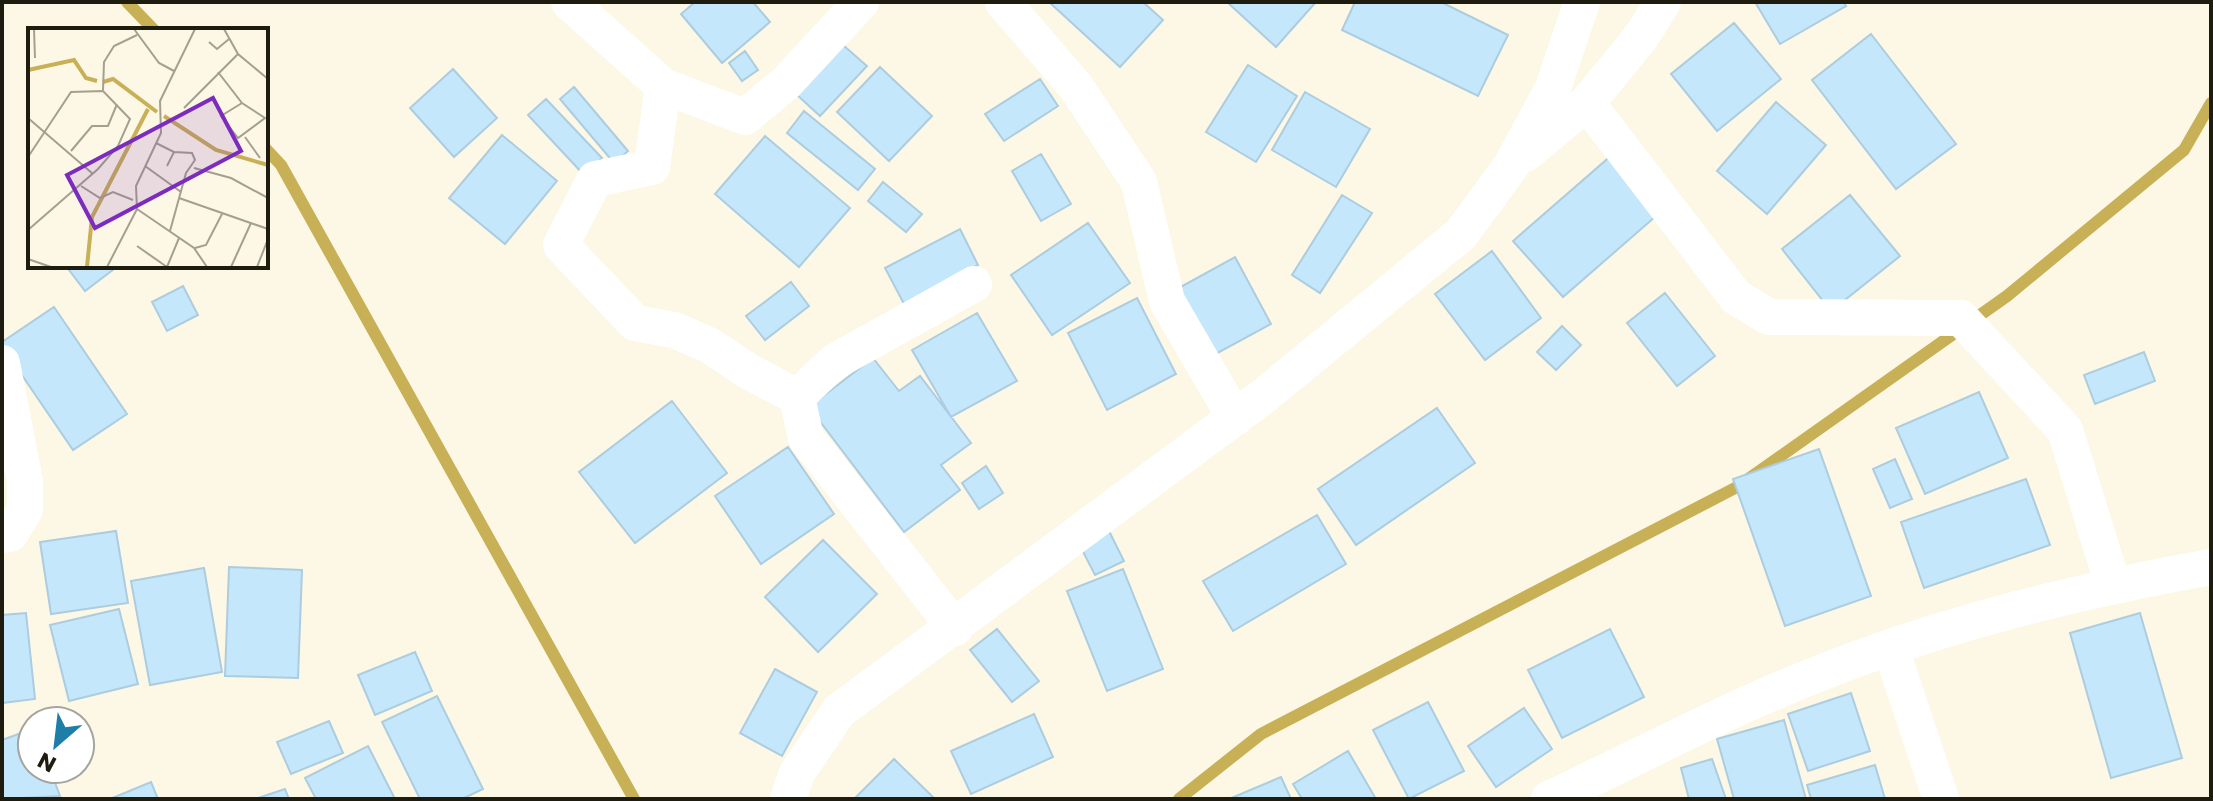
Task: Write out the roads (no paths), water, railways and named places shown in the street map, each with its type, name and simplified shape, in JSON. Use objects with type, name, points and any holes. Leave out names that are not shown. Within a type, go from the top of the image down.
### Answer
[{"type":"street","points":[[569,2],[663,86],[745,117],[786,83],[861,2]]},
{"type":"street","points":[[1003,2],[1076,87],[1139,182],[1167,301],[1235,418]]},
{"type":"street","points":[[788,799],[797,773],[839,711],[1235,418],[1461,234],[1511,166],[1553,88],[1582,2]]},
{"type":"street","points":[[1511,166],[1587,103],[1641,37],[1663,2]]},
{"type":"street","points":[[663,86],[652,167],[595,179],[561,245],[635,323],[674,330],[709,345],[748,371],[797,397],[806,438],[955,628]]},
{"type":"street","points":[[1587,103],[1736,297],[1769,317],[1961,318],[2065,430],[2113,585]]},
{"type":"street","points":[[797,397],[834,362],[974,284]]},
{"type":"street","points":[[2,363],[25,482],[25,510],[10,534],[2,535]]},
{"type":"street","points":[[1549,799],[1807,678],[1991,614],[2113,585],[2211,567]]},
{"type":"street","points":[[1891,649],[1941,799]]},
{"type":"waterway","points":[[127,2],[152,28]]},
{"type":"waterway","points":[[1179,799],[1261,734],[1737,487],[2007,296],[2184,150],[2211,103]]},
{"type":"waterway","points":[[268,151],[281,165],[634,799]]}]
